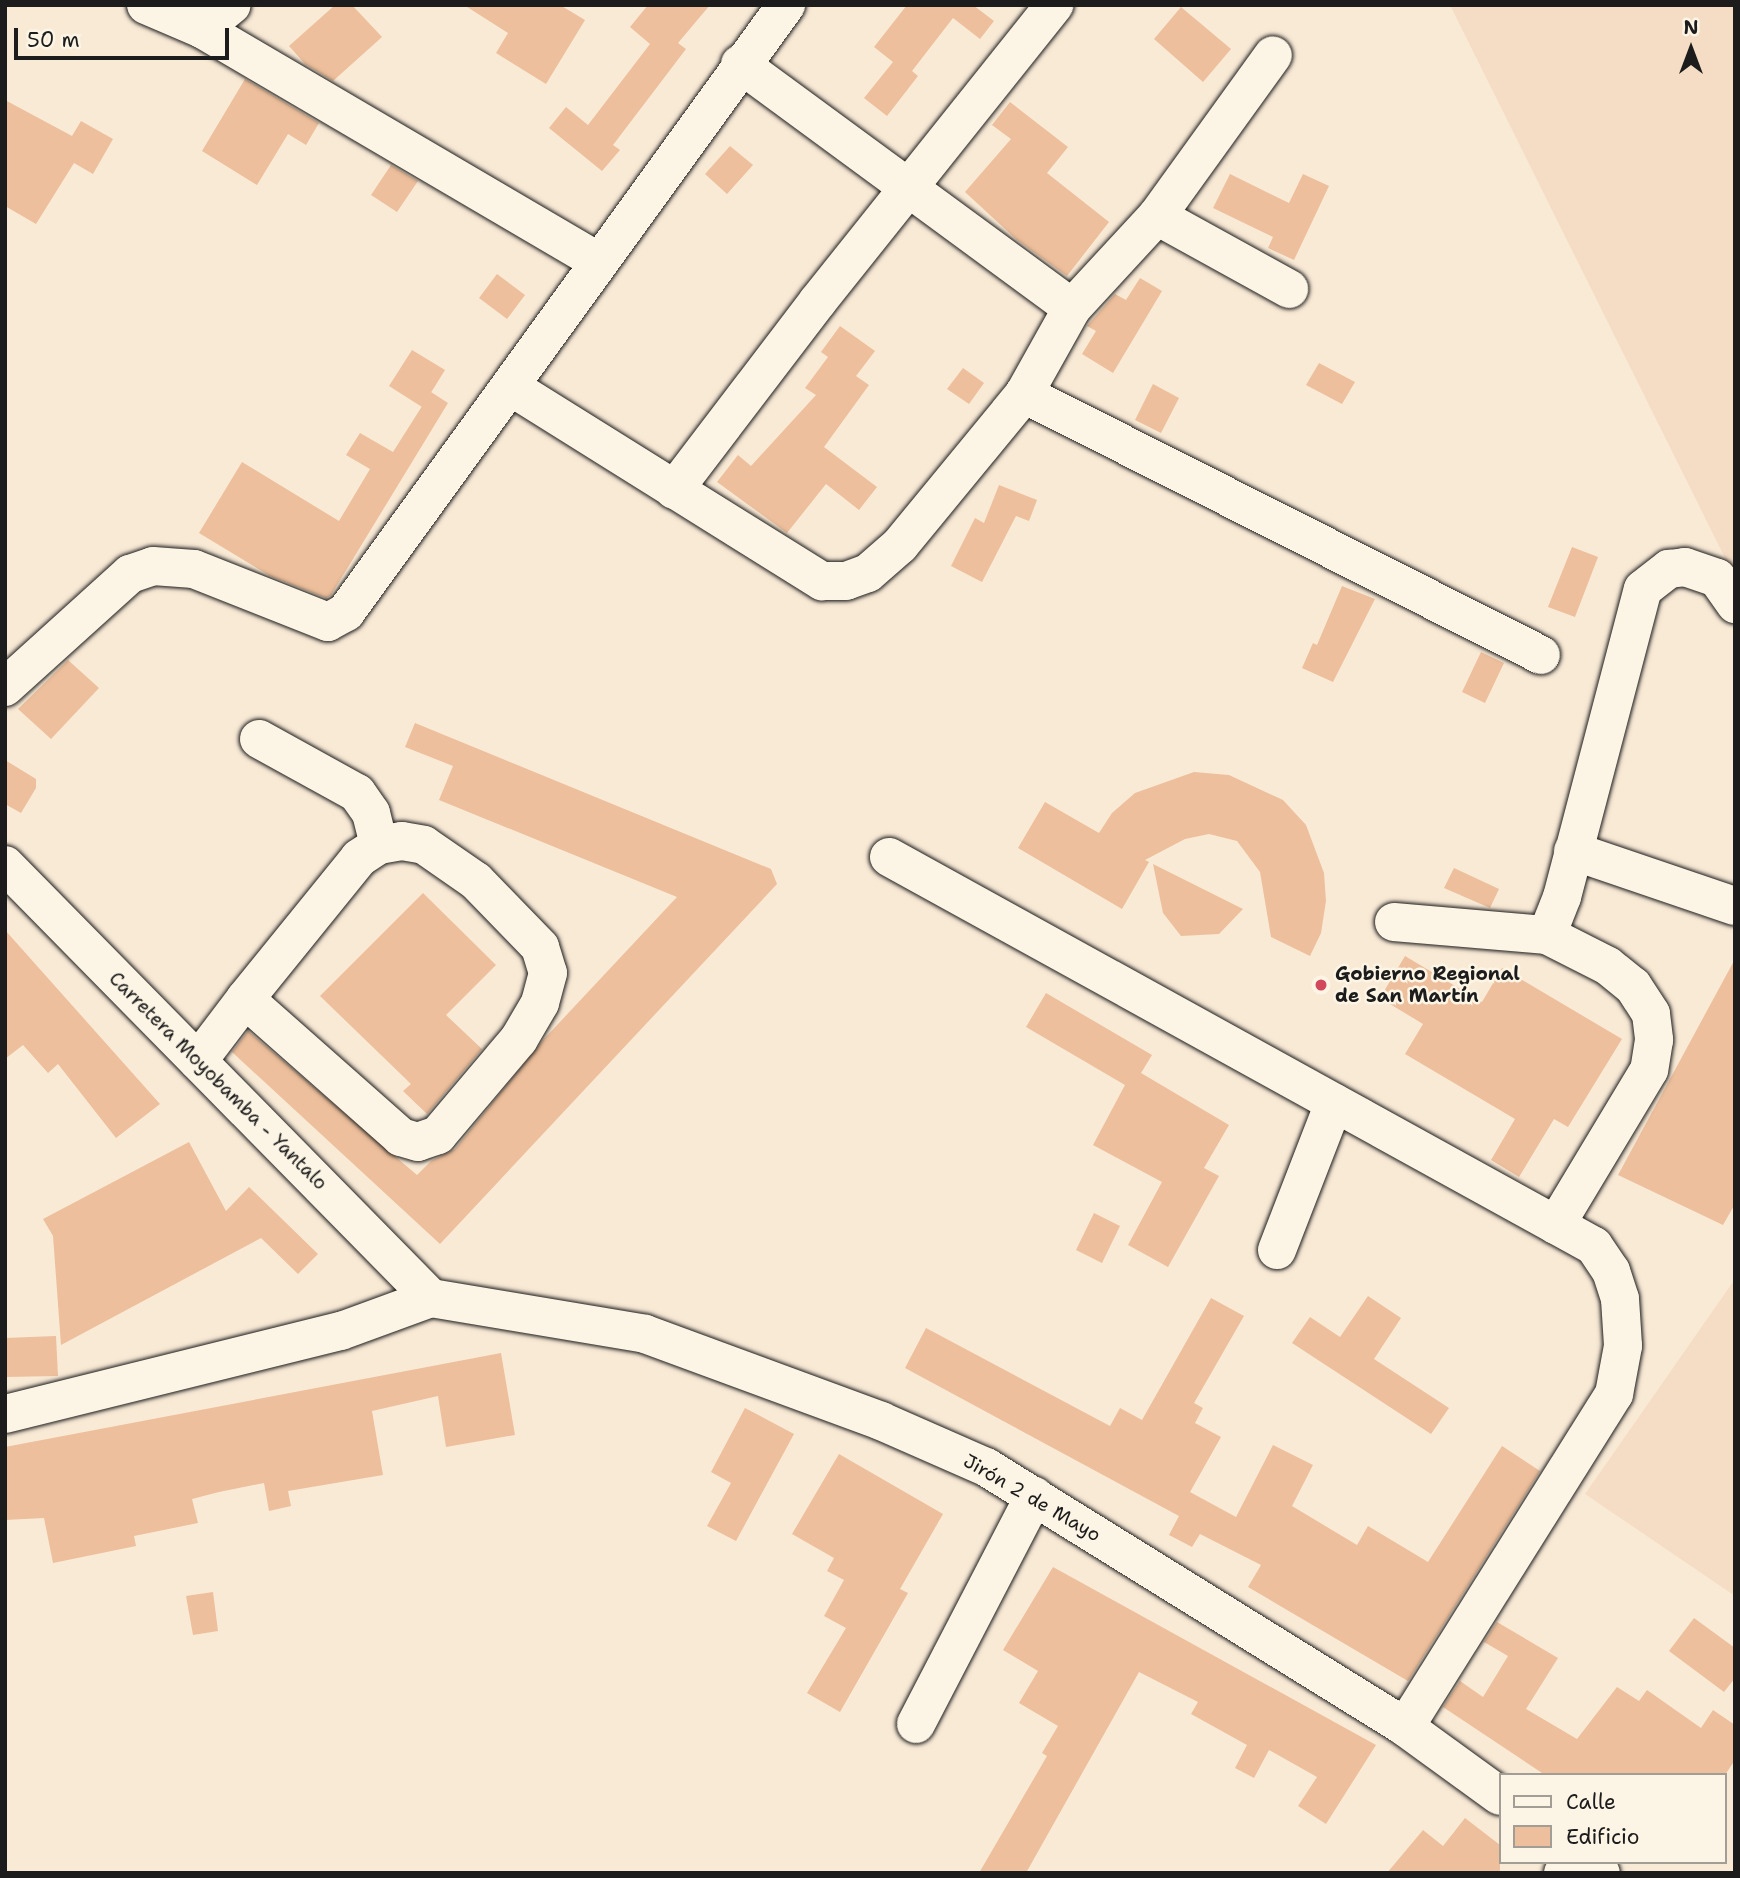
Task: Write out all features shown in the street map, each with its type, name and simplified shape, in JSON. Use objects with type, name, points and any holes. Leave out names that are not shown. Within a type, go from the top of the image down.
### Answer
[{"type":"street","points":[[146,5],[202,29],[599,262]]},
{"type":"street","points":[[202,29],[232,5]]},
{"type":"street","points":[[5,687],[130,574],[153,566],[194,569],[328,622],[346,612],[511,387],[740,64],[786,5]]},
{"type":"street","points":[[674,490],[1054,5]]},
{"type":"street","points":[[511,387],[821,581],[846,581],[868,573],[900,545],[1024,394],[1072,308],[1157,216],[1273,55]]},
{"type":"street","points":[[740,64],[1072,308]]},
{"type":"street","points":[[1157,216],[1289,289]]},
{"type":"street","points":[[1024,394],[1541,655]]},
{"type":"street","points":[[1547,935],[1573,850],[1643,589],[1669,569],[1685,567],[1717,578],[1735,604]]},
{"type":"street","points":[[259,739],[357,793],[371,813],[379,845]]},
{"type":"street","points":[[198,1061],[245,999],[359,858],[379,845],[402,841],[424,845],[476,881],[540,947],[548,973],[540,1003],[519,1039],[438,1135],[418,1142],[401,1137],[245,999]]},
{"type":"street","points":[[1573,850],[1735,906]]},
{"type":"street","points":[[889,857],[1594,1246],[1611,1271],[1620,1299],[1623,1346],[1614,1394],[1405,1727]]},
{"type":"street","name":"Carretera Moyobamba - Yantalo","points":[[5,866],[431,1298]]},
{"type":"street","points":[[1394,922],[1547,935],[1608,966],[1633,986],[1651,1014],[1654,1040],[1649,1070],[1556,1225]]},
{"type":"street","points":[[1277,1250],[1335,1103]]},
{"type":"street","points":[[5,1414],[341,1332],[431,1298]]},
{"type":"street","name":"Jirón 2 de Mayo","points":[[431,1298],[645,1334],[881,1421],[986,1467],[1405,1727],[1498,1795]]},
{"type":"street","points":[[916,1724],[1034,1496]]},
{"type":"shaded area","points":[[1450,5],[1735,5],[1735,578]]},
{"type":"shaded area","points":[[1735,1279],[1735,1596],[1585,1494]]},
{"type":"building","points":[[335,5],[352,5],[382,37],[333,81],[305,64],[289,46]]},
{"type":"building","points":[[464,5],[560,5],[585,20],[546,84],[496,53],[508,33]]},
{"type":"building","points":[[648,5],[710,5],[678,43],[686,49],[613,145],[620,150],[602,171],[549,128],[566,107],[588,125],[650,44],[630,27]]},
{"type":"building","points":[[907,5],[973,5],[994,21],[980,39],[953,18],[912,71],[918,76],[887,116],[864,98],[893,62],[874,47]]},
{"type":"building","points":[[1181,7],[1231,49],[1203,82],[1154,39]]},
{"type":"building","points":[[245,79],[319,123],[306,145],[288,134],[257,185],[202,151]]},
{"type":"building","points":[[5,100],[72,136],[81,121],[113,139],[93,174],[74,163],[36,224],[5,206]]},
{"type":"building","points":[[1010,102],[1068,147],[1047,173],[1109,222],[1067,276],[1017,240],[965,192],[1011,139],[992,125]]},
{"type":"building","points":[[730,146],[753,165],[727,194],[705,174]]},
{"type":"building","points":[[391,165],[418,181],[397,212],[371,195]]},
{"type":"building","points":[[1230,174],[1289,203],[1303,174],[1329,186],[1294,260],[1268,248],[1273,237],[1213,208]]},
{"type":"building","points":[[497,274],[525,295],[507,319],[479,298]]},
{"type":"building","points":[[1140,278],[1162,291],[1113,373],[1082,354],[1096,331],[1087,326],[1115,294],[1126,300]]},
{"type":"building","points":[[840,326],[875,351],[856,376],[869,385],[824,447],[877,487],[859,510],[826,484],[787,533],[717,482],[738,455],[751,466],[816,395],[805,388],[828,357],[821,352]]},
{"type":"building","points":[[412,350],[445,370],[422,407],[389,386]]},
{"type":"building","points":[[1319,363],[1355,382],[1342,404],[1306,385]]},
{"type":"building","points":[[963,368],[984,383],[969,404],[947,389]]},
{"type":"building","points":[[1153,384],[1179,398],[1161,433],[1135,420]]},
{"type":"building","points":[[431,392],[448,403],[331,595],[326,598],[270,576],[199,533],[242,462],[339,521],[370,469],[346,455],[360,433],[393,452]]},
{"type":"building","points":[[999,485],[1037,500],[1029,521],[1016,516],[982,582],[951,566],[975,518],[984,523]]},
{"type":"building","points":[[1572,547],[1598,557],[1575,617],[1548,607]]},
{"type":"building","points":[[1342,586],[1375,599],[1333,682],[1302,668],[1313,643],[1317,645]]},
{"type":"building","points":[[1481,652],[1504,663],[1485,703],[1462,692]]},
{"type":"building","points":[[68,660],[99,688],[51,739],[18,709]]},
{"type":"building","points":[[415,723],[771,869],[777,884],[440,1244],[232,1052],[248,1031],[417,1175],[431,1161],[455,1149],[544,1039],[677,897],[439,800],[453,766],[405,747]]},
{"type":"building","points":[[5,760],[36,779],[36,788],[21,813],[5,804]]},
{"type":"building","points":[[1194,772],[1229,775],[1283,800],[1306,825],[1324,873],[1326,901],[1321,933],[1310,956],[1271,937],[1260,872],[1237,841],[1209,834],[1185,839],[1145,860],[1149,862],[1122,909],[1018,848],[1045,802],[1099,833],[1112,813],[1135,793]]},
{"type":"building","points":[[1153,864],[1243,909],[1219,934],[1181,936],[1163,913]]},
{"type":"building","points":[[1454,868],[1499,889],[1490,908],[1444,888]]},
{"type":"building","points":[[423,893],[496,965],[446,1015],[482,1049],[427,1114],[403,1091],[411,1084],[320,996]]},
{"type":"building","points":[[5,930],[160,1104],[116,1138],[58,1064],[48,1073],[23,1045],[5,1059]]},
{"type":"building","points":[[1405,956],[1482,1002],[1502,968],[1622,1039],[1568,1127],[1554,1119],[1519,1177],[1491,1160],[1515,1119],[1405,1054],[1423,1024],[1380,998]]},
{"type":"building","points":[[1735,959],[1735,1204],[1723,1225],[1618,1175]]},
{"type":"building","points":[[1046,993],[1152,1055],[1141,1073],[1229,1125],[1204,1168],[1219,1176],[1168,1267],[1128,1245],[1162,1182],[1093,1145],[1125,1085],[1026,1027]]},
{"type":"building","points":[[189,1142],[226,1211],[249,1187],[318,1254],[298,1274],[261,1238],[61,1345],[53,1236],[43,1219]]},
{"type":"building","points":[[1094,1213],[1120,1226],[1102,1263],[1076,1250]]},
{"type":"building","points":[[1368,1296],[1401,1318],[1374,1359],[1449,1408],[1431,1434],[1292,1343],[1310,1317],[1340,1337]]},
{"type":"building","points":[[1211,1298],[1244,1316],[1194,1403],[1203,1408],[1195,1423],[1221,1437],[1190,1492],[1236,1517],[1273,1445],[1313,1465],[1292,1506],[1357,1545],[1368,1526],[1428,1562],[1502,1446],[1540,1471],[1408,1681],[1248,1587],[1261,1565],[1200,1534],[1192,1547],[1169,1535],[1179,1516],[905,1368],[926,1328],[1110,1426],[1120,1408],[1142,1420]]},
{"type":"building","points":[[56,1336],[58,1376],[5,1377],[5,1338]]},
{"type":"building","points":[[501,1353],[515,1435],[446,1447],[438,1396],[372,1411],[383,1475],[288,1491],[291,1506],[269,1511],[264,1483],[219,1492],[192,1499],[198,1523],[134,1536],[136,1546],[53,1563],[44,1518],[5,1520],[5,1447]]},
{"type":"building","points":[[745,1408],[794,1434],[736,1541],[707,1526],[731,1483],[711,1472]]},
{"type":"building","points":[[839,1454],[943,1514],[900,1589],[908,1593],[840,1712],[807,1693],[846,1628],[824,1616],[844,1580],[827,1571],[834,1558],[792,1534]]},
{"type":"building","points":[[1053,1567],[1376,1745],[1326,1824],[1298,1806],[1317,1777],[1269,1750],[1254,1778],[1235,1768],[1247,1745],[1191,1714],[1198,1702],[1139,1672],[1026,1873],[979,1873],[1047,1756],[1042,1753],[1058,1726],[1019,1703],[1038,1671],[1003,1650]]},
{"type":"building","points":[[213,1592],[218,1631],[193,1635],[186,1596]]},
{"type":"building","points":[[1694,1618],[1735,1648],[1735,1678],[1724,1692],[1669,1651]]},
{"type":"building","points":[[1497,1622],[1558,1658],[1526,1709],[1577,1739],[1617,1687],[1639,1701],[1647,1690],[1701,1728],[1713,1710],[1735,1725],[1735,1760],[1726,1774],[1542,1773],[1443,1707],[1460,1681],[1483,1697],[1508,1656],[1484,1642]]},
{"type":"building","points":[[1465,1818],[1498,1843],[1500,1873],[1387,1873],[1423,1830],[1443,1846]]},
{"type":"place","name":"Gobierno Regional de San Martín","points":[[1321,985]]}]
